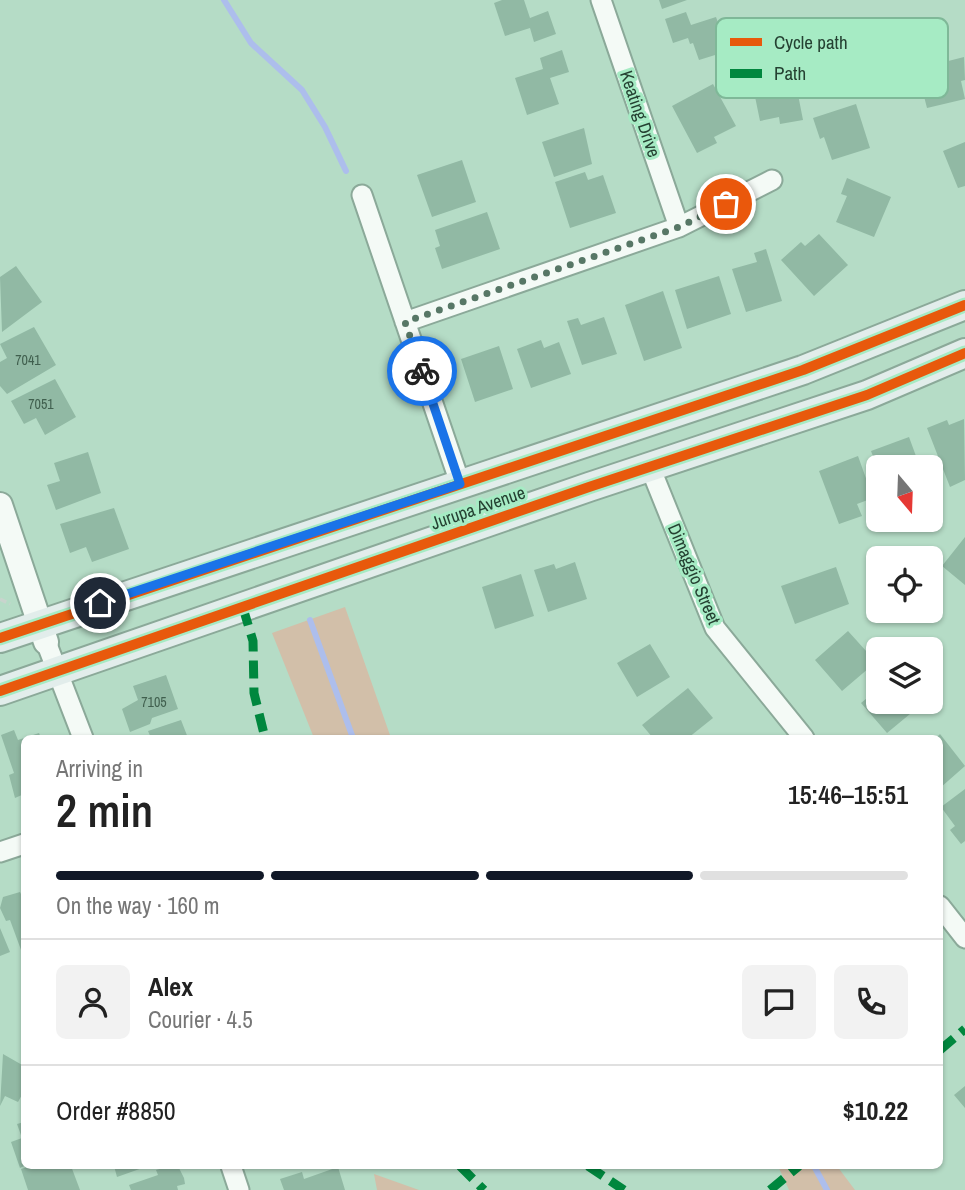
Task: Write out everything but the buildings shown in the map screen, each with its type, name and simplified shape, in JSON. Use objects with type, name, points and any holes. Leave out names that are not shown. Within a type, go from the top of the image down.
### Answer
[{"type":"main road","name":"Jurupa Avenue","points":[[0,638],[43,632],[460,484],[803,370],[965,305]]},
{"type":"main road","name":"Jurupa Avenue","points":[[0,691],[867,395],[965,353]]},
{"type":"street","name":"Keating Drive","points":[[601,0],[679,227]]},
{"type":"street","points":[[405,322],[679,227],[772,180]]},
{"type":"street","points":[[362,195],[460,484]]},
{"type":"street","name":"Dimaggio Street","points":[[650,467],[715,628],[802,735]]},
{"type":"street","points":[[0,505],[57,672],[82,735]]},
{"type":"street","points":[[0,852],[21,845]]},
{"type":"street","points":[[943,910],[965,938]]},
{"type":"street","points":[[232,1169],[239,1190]]},
{"type":"path","points":[[0,599],[5,601],[0,604]]},
{"type":"shaded area","points":[[345,607],[390,735],[313,735],[272,633]]},
{"type":"shaded area","points":[[779,1169],[839,1169],[855,1190],[789,1190]]},
{"type":"shaded area","points":[[374,1174],[419,1190],[377,1190]]},
{"type":"waterway","points":[[224,0],[251,43],[302,90],[325,127],[346,171]]},
{"type":"waterway","points":[[310,620],[352,735]]},
{"type":"waterway","points":[[816,1169],[827,1190]]},
{"type":"marked path","points":[[243,608],[253,641],[254,693],[264,735]]},
{"type":"marked path","points":[[943,1047],[965,1029]]},
{"type":"marked path","points":[[463,1169],[484,1190]]},
{"type":"marked path","points":[[592,1169],[624,1190]]},
{"type":"marked path","points":[[770,1190],[795,1169]]},
{"type":"cycle path","points":[[0,638],[803,370],[965,305]]},
{"type":"cycle path","points":[[0,691],[589,487],[867,395],[965,353]]},
{"type":"way so far","points":[[422,371],[405,322],[679,227],[726,204]]},
{"type":"route","points":[[100,603],[460,484],[422,371]]}]
